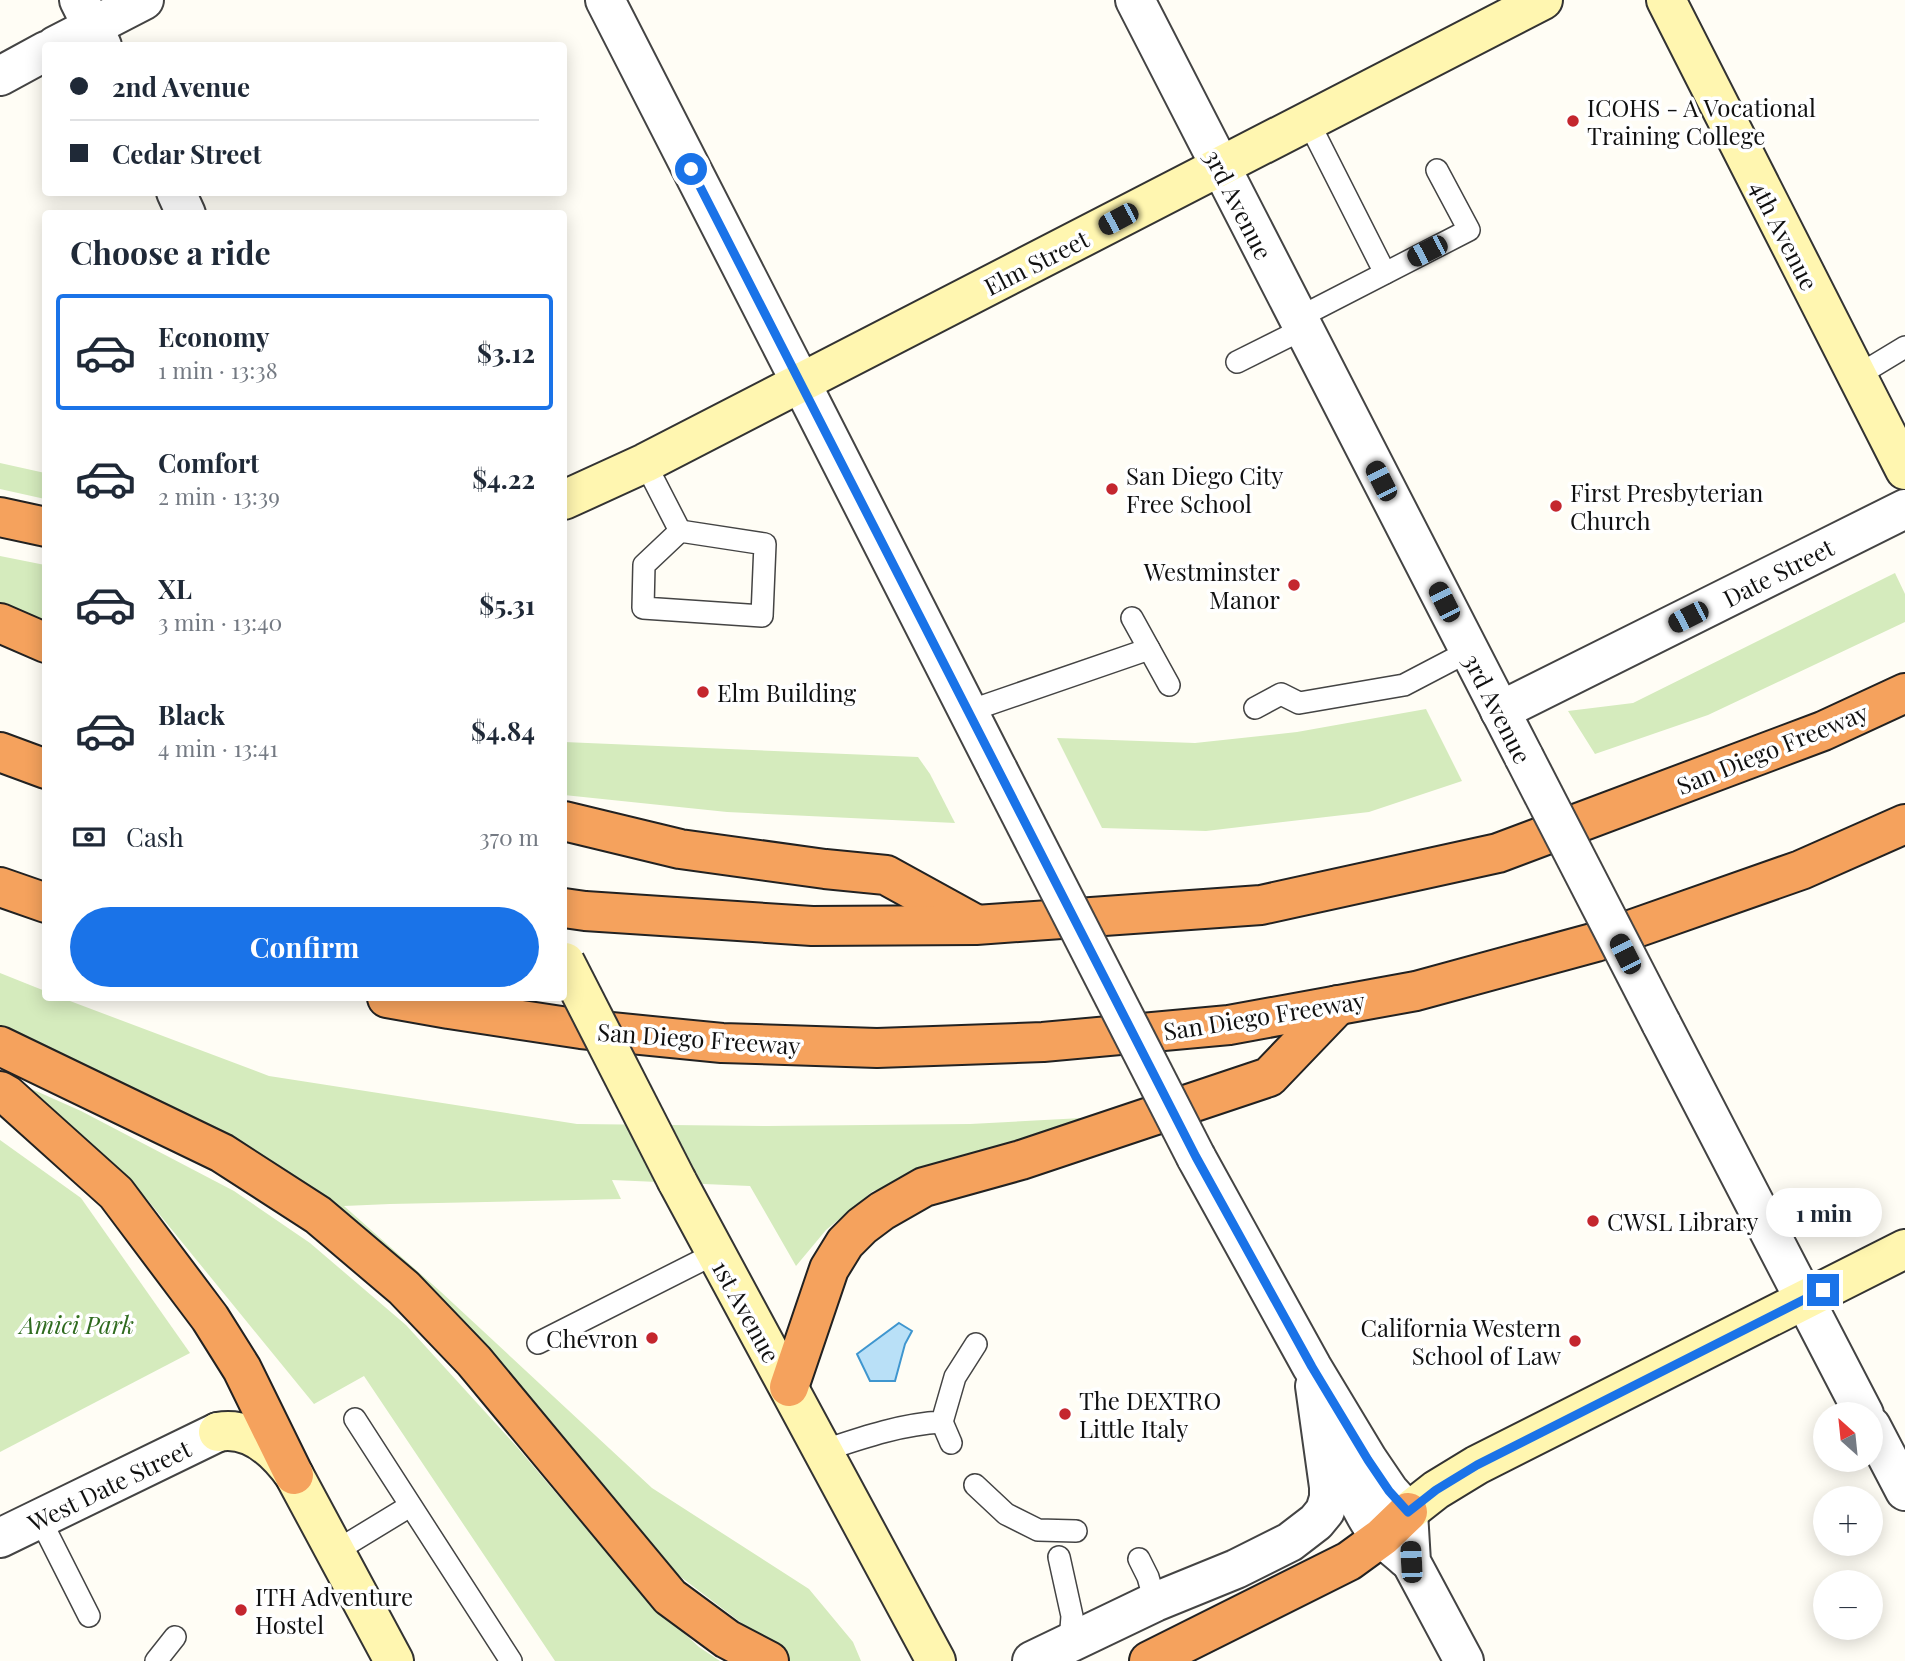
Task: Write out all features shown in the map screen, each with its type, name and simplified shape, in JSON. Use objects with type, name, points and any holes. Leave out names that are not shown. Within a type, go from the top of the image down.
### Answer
[{"type":"highway","points":[[0,517],[42,526]]},
{"type":"highway","points":[[0,623],[42,641]]},
{"type":"highway","name":"San Diego Freeway","points":[[567,908],[812,926],[976,925],[1261,905],[1498,853],[1823,731],[1905,693]]},
{"type":"highway","points":[[0,751],[42,767]]},
{"type":"highway","points":[[567,822],[680,849],[886,875],[976,925]]},
{"type":"highway","name":"San Diego Freeway","points":[[404,1001],[581,1029],[722,1043],[877,1048],[1043,1042],[1229,1025],[1416,991],[1596,942],[1801,870],[1905,824]]},
{"type":"highway","points":[[0,887],[42,901]]},
{"type":"highway","points":[[789,1387],[829,1269],[845,1243],[882,1211],[924,1187],[1021,1160],[1269,1077],[1338,1006]]},
{"type":"highway","points":[[0,1046],[222,1153],[318,1215],[404,1288],[474,1361],[670,1597],[727,1639],[769,1661]]},
{"type":"highway","points":[[0,1091],[116,1193],[217,1328],[242,1369],[294,1475]]},
{"type":"highway","points":[[1149,1661],[1349,1561],[1395,1525]]},
{"type":"main road","name":"Elm Street","points":[[567,499],[645,463],[1543,0]]},
{"type":"main road","name":"4th Avenue","points":[[1666,0],[1905,470]]},
{"type":"main road","name":"1st Avenue","points":[[567,965],[677,1181],[936,1661]]},
{"type":"main road","points":[[1395,1525],[1436,1490],[1477,1465],[1905,1249]]},
{"type":"main road","points":[[218,1432],[231,1430],[251,1436],[273,1449],[294,1475],[394,1661]]},
{"type":"street","points":[[62,42],[91,24],[144,0]]},
{"type":"street","points":[[605,0],[1196,1157],[1312,1367],[1349,1482],[1372,1525],[1395,1525],[1411,1562],[1464,1661]]},
{"type":"street","name":"3rd Avenue","points":[[1135,0],[1858,1402]]},
{"type":"street","points":[[0,76],[42,53]]},
{"type":"street","name":"Date Street","points":[[1500,711],[1905,509]]},
{"type":"street","points":[[1032,1661],[1155,1602],[1236,1569],[1290,1542],[1316,1522],[1325,1511],[1329,1498],[1312,1367]]},
{"type":"street","name":"West Date Street","points":[[0,1538],[218,1432]]},
{"type":"street","points":[[1883,1449],[1905,1491]]},
{"type":"lane","points":[[1308,121],[1385,273]]},
{"type":"lane","points":[[1237,362],[1385,273],[1469,230],[1437,170]]},
{"type":"lane","points":[[1857,376],[1905,347]]},
{"type":"lane","points":[[645,463],[681,531]]},
{"type":"lane","points":[[681,531],[765,544],[762,616],[643,608],[644,565],[681,531]]},
{"type":"lane","points":[[1132,618],[1169,685]]},
{"type":"lane","points":[[968,711],[1149,649]]},
{"type":"lane","points":[[1255,708],[1281,694],[1299,703],[1404,685],[1469,650]]},
{"type":"lane","points":[[538,1343],[716,1253]]},
{"type":"lane","points":[[951,1443],[942,1422],[955,1377],[976,1344]]},
{"type":"lane","points":[[355,1419],[511,1661]]},
{"type":"lane","points":[[822,1451],[882,1432],[942,1422]]},
{"type":"lane","points":[[975,1485],[1006,1514],[1038,1530],[1076,1531]]},
{"type":"lane","points":[[336,1551],[410,1506]]},
{"type":"lane","points":[[40,1519],[89,1616]]},
{"type":"lane","points":[[1059,1557],[1072,1616],[1070,1642]]},
{"type":"lane","points":[[1139,1559],[1149,1577],[1155,1602]]},
{"type":"lane","points":[[156,1661],[175,1637]]},
{"type":"green space","points":[[0,463],[42,472],[42,498],[0,489]]},
{"type":"green space","points":[[0,556],[42,564],[42,626],[0,604]]},
{"type":"green space","points":[[1895,573],[1905,594],[1905,622],[1708,715],[1595,754],[1568,711],[1633,703]]},
{"type":"green space","points":[[1426,709],[1462,781],[1369,812],[1206,831],[1102,828],[1057,738],[1195,743],[1297,732]]},
{"type":"green space","points":[[567,742],[918,757],[930,774],[955,823],[727,812],[567,795]]},
{"type":"green space","points":[[0,973],[42,990],[42,1001],[70,1001],[269,1076],[577,1124],[970,1124],[1101,1117],[1106,1130],[873,1191],[826,1230],[796,1266],[750,1186],[612,1180],[621,1199],[344,1206],[652,1488],[809,1589],[853,1642],[861,1661],[729,1661],[748,1628],[669,1568],[431,1299],[0,1030]]},
{"type":"green space","points":[[0,1075],[81,1111],[234,1191],[310,1243],[406,1325],[517,1447],[639,1591],[699,1647],[720,1661],[555,1661],[364,1376],[314,1404],[146,1198],[63,1133]]},
{"type":"green space","name":"Amici Park","points":[[0,1140],[81,1198],[190,1353],[0,1452]]},
{"type":"water","points":[[899,1323],[912,1331],[905,1344],[895,1381],[870,1381],[857,1354]]},
{"type":"place","name":"ICOHS - A Vocational Training College","points":[[1573,121]]},
{"type":"place","name":"San Diego City Free School","points":[[1112,489]]},
{"type":"place","name":"First Presbyterian Church","points":[[1556,506]]},
{"type":"place","name":"Westminster Manor","points":[[1294,585]]},
{"type":"place","name":"Elm Building","points":[[703,692]]},
{"type":"place","name":"CWSL Library","points":[[1593,1221]]},
{"type":"place","name":"Chevron","points":[[652,1338]]},
{"type":"place","name":"California Western School of Law","points":[[1575,1341]]},
{"type":"place","name":"The DEXTRO Little Italy","points":[[1065,1414]]},
{"type":"place","name":"ITH Adventure Hostel","points":[[241,1610]]},
{"type":"route","points":[[691,169],[1196,1157],[1312,1367],[1368,1460],[1389,1491],[1408,1512],[1436,1490],[1477,1465],[1823,1290]]}]
